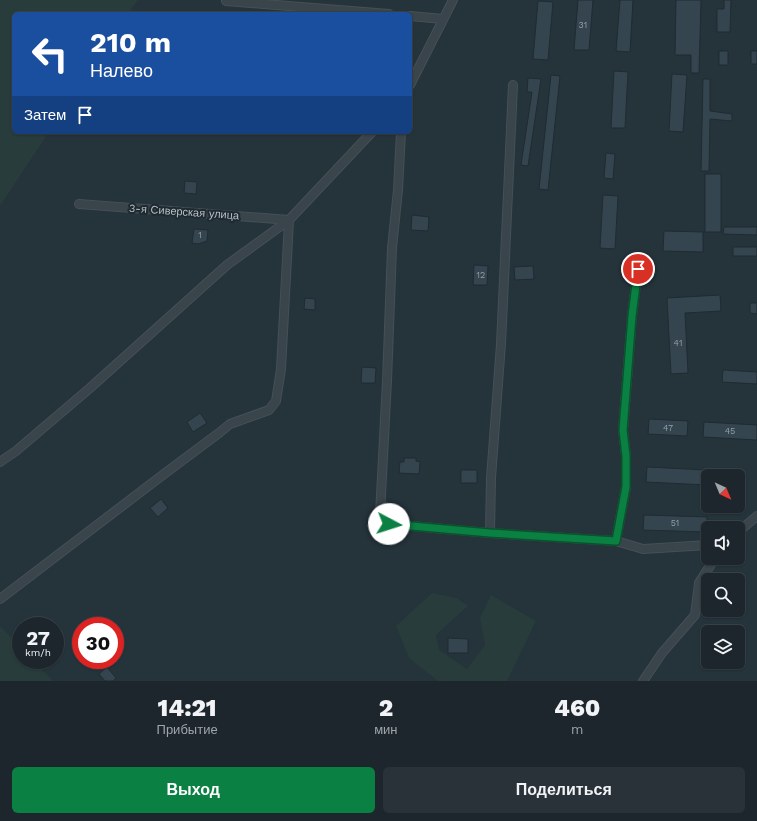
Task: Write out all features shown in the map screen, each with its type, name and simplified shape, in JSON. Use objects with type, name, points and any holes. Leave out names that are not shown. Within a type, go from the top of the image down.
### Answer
[{"type":"street","points":[[226,0],[366,12]]},
{"type":"street","points":[[412,81],[453,0]]},
{"type":"street","points":[[412,16],[443,18]]},
{"type":"street","points":[[490,533],[491,478],[501,344],[512,85]]},
{"type":"street","points":[[0,462],[90,388],[227,265],[289,220],[370,134]]},
{"type":"street","points":[[401,134],[398,190],[392,248],[380,514],[382,523],[490,533],[616,541],[643,549],[701,545]]},
{"type":"street","name":"3-я Сиверская улица","points":[[79,204],[289,220]]},
{"type":"street","points":[[0,599],[230,424],[269,410],[276,401],[281,369],[289,220]]},
{"type":"street","points":[[616,541],[626,487],[626,456],[623,430],[632,316],[638,269]]},
{"type":"street","points":[[745,526],[757,516]]},
{"type":"street","points":[[643,681],[662,653],[695,615],[699,583],[711,565]]},
{"type":"green space","points":[[0,0],[138,0],[129,12],[12,12],[12,134],[48,134],[0,206]]},
{"type":"green space","points":[[432,593],[457,598],[468,606],[436,635],[439,650],[467,669],[485,645],[480,618],[491,595],[536,621],[507,681],[438,681],[409,658],[396,626]]},
{"type":"green space","points":[[0,626],[12,639],[12,669],[42,669],[53,681],[0,681]]},
{"type":"building","points":[[578,0],[593,0],[589,50],[574,50]]},
{"type":"building","points":[[620,0],[633,0],[630,52],[616,51]]},
{"type":"building","points":[[676,0],[701,0],[699,73],[691,73],[691,55],[675,55]]},
{"type":"building","points":[[724,0],[731,0],[730,32],[717,32],[717,9],[724,9]]},
{"type":"building","points":[[538,1],[553,2],[548,60],[533,59]]},
{"type":"building","points":[[719,51],[728,51],[728,65],[719,65]]},
{"type":"building","points":[[751,51],[757,51],[757,64],[751,64]]},
{"type":"building","points":[[614,71],[628,72],[625,128],[611,128]]},
{"type":"building","points":[[672,74],[687,75],[683,132],[669,131]]},
{"type":"building","points":[[551,75],[560,76],[548,190],[539,189]]},
{"type":"building","points":[[528,78],[541,79],[528,166],[521,165],[532,92],[527,92]]},
{"type":"building","points":[[703,79],[710,79],[710,111],[732,114],[732,121],[710,119],[709,171],[701,171]]},
{"type":"building","points":[[606,153],[615,154],[613,179],[604,178]]},
{"type":"building","points":[[705,174],[721,174],[721,232],[705,232]]},
{"type":"building","points":[[185,181],[197,182],[196,194],[184,193]]},
{"type":"building","points":[[603,195],[618,196],[615,249],[600,248]]},
{"type":"building","points":[[412,215],[429,217],[428,231],[411,230]]},
{"type":"building","points":[[724,227],[757,227],[757,235],[723,234]]},
{"type":"building","points":[[194,229],[208,230],[207,241],[198,244],[192,243]]},
{"type":"building","points":[[664,231],[703,232],[703,252],[663,251]]},
{"type":"building","points":[[733,247],[757,247],[757,256],[733,256]]},
{"type":"building","points":[[474,265],[488,266],[487,285],[473,285]]},
{"type":"building","points":[[533,266],[534,279],[515,280],[514,267]]},
{"type":"building","points":[[720,295],[721,311],[685,313],[688,373],[671,374],[667,298]]},
{"type":"building","points":[[305,298],[315,299],[315,310],[304,309]]},
{"type":"building","points":[[750,303],[757,303],[757,314],[750,313]]},
{"type":"building","points":[[362,367],[376,368],[375,383],[361,383]]},
{"type":"building","points":[[723,370],[757,372],[757,384],[722,382]]},
{"type":"building","points":[[200,413],[207,423],[193,432],[187,422]]},
{"type":"building","points":[[649,419],[688,421],[687,436],[648,434]]},
{"type":"building","points":[[704,422],[757,425],[757,440],[703,437]]},
{"type":"building","points":[[404,458],[416,458],[416,461],[420,462],[419,474],[399,473],[400,462],[404,462]]},
{"type":"building","points":[[647,467],[701,470],[701,485],[646,482]]},
{"type":"building","points":[[461,470],[477,470],[477,483],[461,483]]},
{"type":"building","points":[[161,499],[168,508],[158,517],[150,508]]},
{"type":"building","points":[[644,515],[707,517],[707,521],[701,521],[701,532],[643,530]]},
{"type":"building","points":[[448,638],[468,639],[468,653],[448,653]]},
{"type":"building","points":[[105,669],[109,669],[116,678],[113,681],[105,681],[99,674]]},
{"type":"route","points":[[389,524],[490,533],[616,541],[626,487],[626,456],[623,430],[632,316],[638,269]]}]
